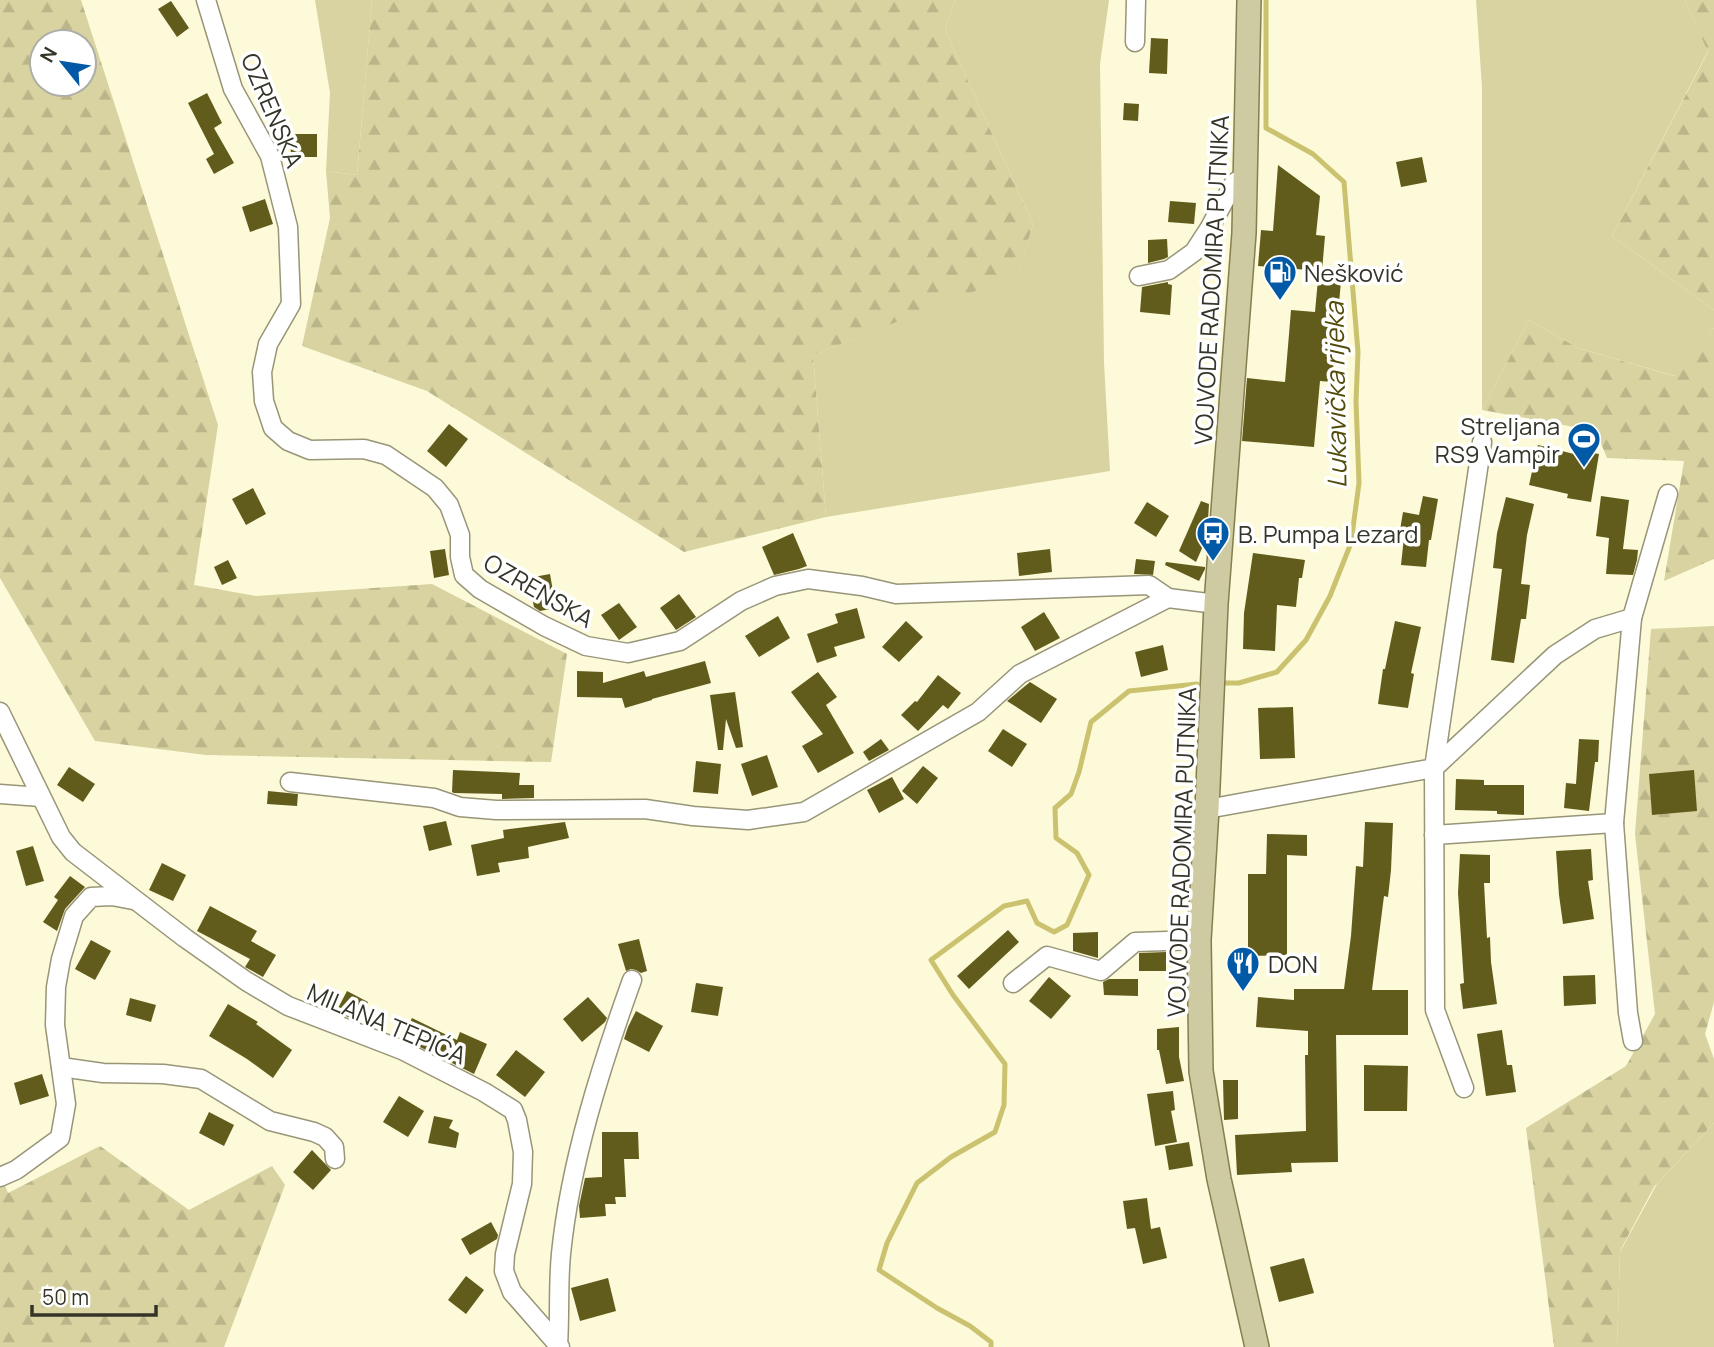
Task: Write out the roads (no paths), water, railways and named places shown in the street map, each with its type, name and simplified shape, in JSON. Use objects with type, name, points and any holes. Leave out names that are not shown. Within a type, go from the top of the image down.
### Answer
[{"type":"main road","name":"VOJVODE RADOMIRA PUTNIKA","points":[[1249,0],[1244,233],[1216,604],[1199,940],[1202,1071],[1219,1180],[1257,1347]]},
{"type":"street","name":"OZRENSKA","points":[[206,0],[233,89],[270,156],[288,227],[292,304],[268,344],[262,372],[264,401],[273,428],[288,441],[310,450],[364,449],[386,455],[435,488],[449,505],[460,535],[460,557],[464,575],[480,589],[586,646],[628,653],[680,641],[741,601],[775,586],[808,579],[862,586],[895,594],[1149,585],[1168,598]]},
{"type":"street","points":[[1135,42],[1136,0]]},
{"type":"street","points":[[1139,276],[1169,271],[1194,252],[1234,183],[1245,176]]},
{"type":"street","points":[[1464,1088],[1434,1010],[1434,768],[1482,442]]},
{"type":"street","points":[[1633,1041],[1628,1013],[1614,823],[1632,618],[1668,494]]},
{"type":"street","points":[[290,782],[434,798],[460,807],[496,810],[645,808],[693,816],[748,820],[804,812],[978,712],[1020,674],[1168,598],[1216,604]]},
{"type":"street","points":[[1207,809],[1434,768],[1555,655],[1595,629],[1632,618]]},
{"type":"street","name":"MILANA TEPIĆA","points":[[0,712],[61,837],[73,852],[136,901],[236,974],[288,1006],[402,1050],[513,1110],[523,1152],[522,1184],[505,1254],[504,1271],[512,1292],[559,1346]]},
{"type":"street","points":[[0,794],[41,797]]},
{"type":"street","points":[[1434,835],[1614,823]]},
{"type":"street","name":"MILANA TEPIĆA","points":[[0,1177],[16,1170],[60,1138],[66,1104],[55,1025],[56,987],[74,916],[91,897],[112,896],[136,901]]},
{"type":"street","points":[[1013,983],[1047,956],[1101,971],[1135,942],[1199,940]]},
{"type":"street","name":"MILANA TEPIĆA","points":[[559,1346],[561,1255],[574,1176],[609,1045],[632,980]]},
{"type":"street","points":[[61,1067],[103,1073],[163,1074],[201,1079],[270,1121],[314,1132],[325,1138],[334,1147],[335,1159]]},
{"type":"waterway","name":"Lukavička rijeka","points":[[1224,683],[1239,683],[1277,672],[1306,640],[1330,596],[1351,543],[1359,483],[1356,401],[1358,352],[1344,182],[1313,154],[1266,128],[1266,0]]},
{"type":"waterway","name":"Lukavička rijeka","points":[[991,1347],[991,1342],[970,1326],[879,1270],[887,1243],[917,1183],[951,1157],[995,1132],[1004,1105],[1005,1064],[953,995],[931,960],[1004,906],[1027,901],[1037,923],[1054,932],[1067,925],[1089,875],[1077,853],[1056,838],[1055,808],[1071,794],[1091,722],[1129,691],[1197,684]]},
{"type":"place","name":"Nešković","points":[[1280,302]]},
{"type":"place","name":"Streljana RS9 Vampir","points":[[1584,469]]},
{"type":"place","name":"B. Pumpa Lezard","points":[[1213,563]]},
{"type":"place","name":"DON","points":[[1243,993]]}]
